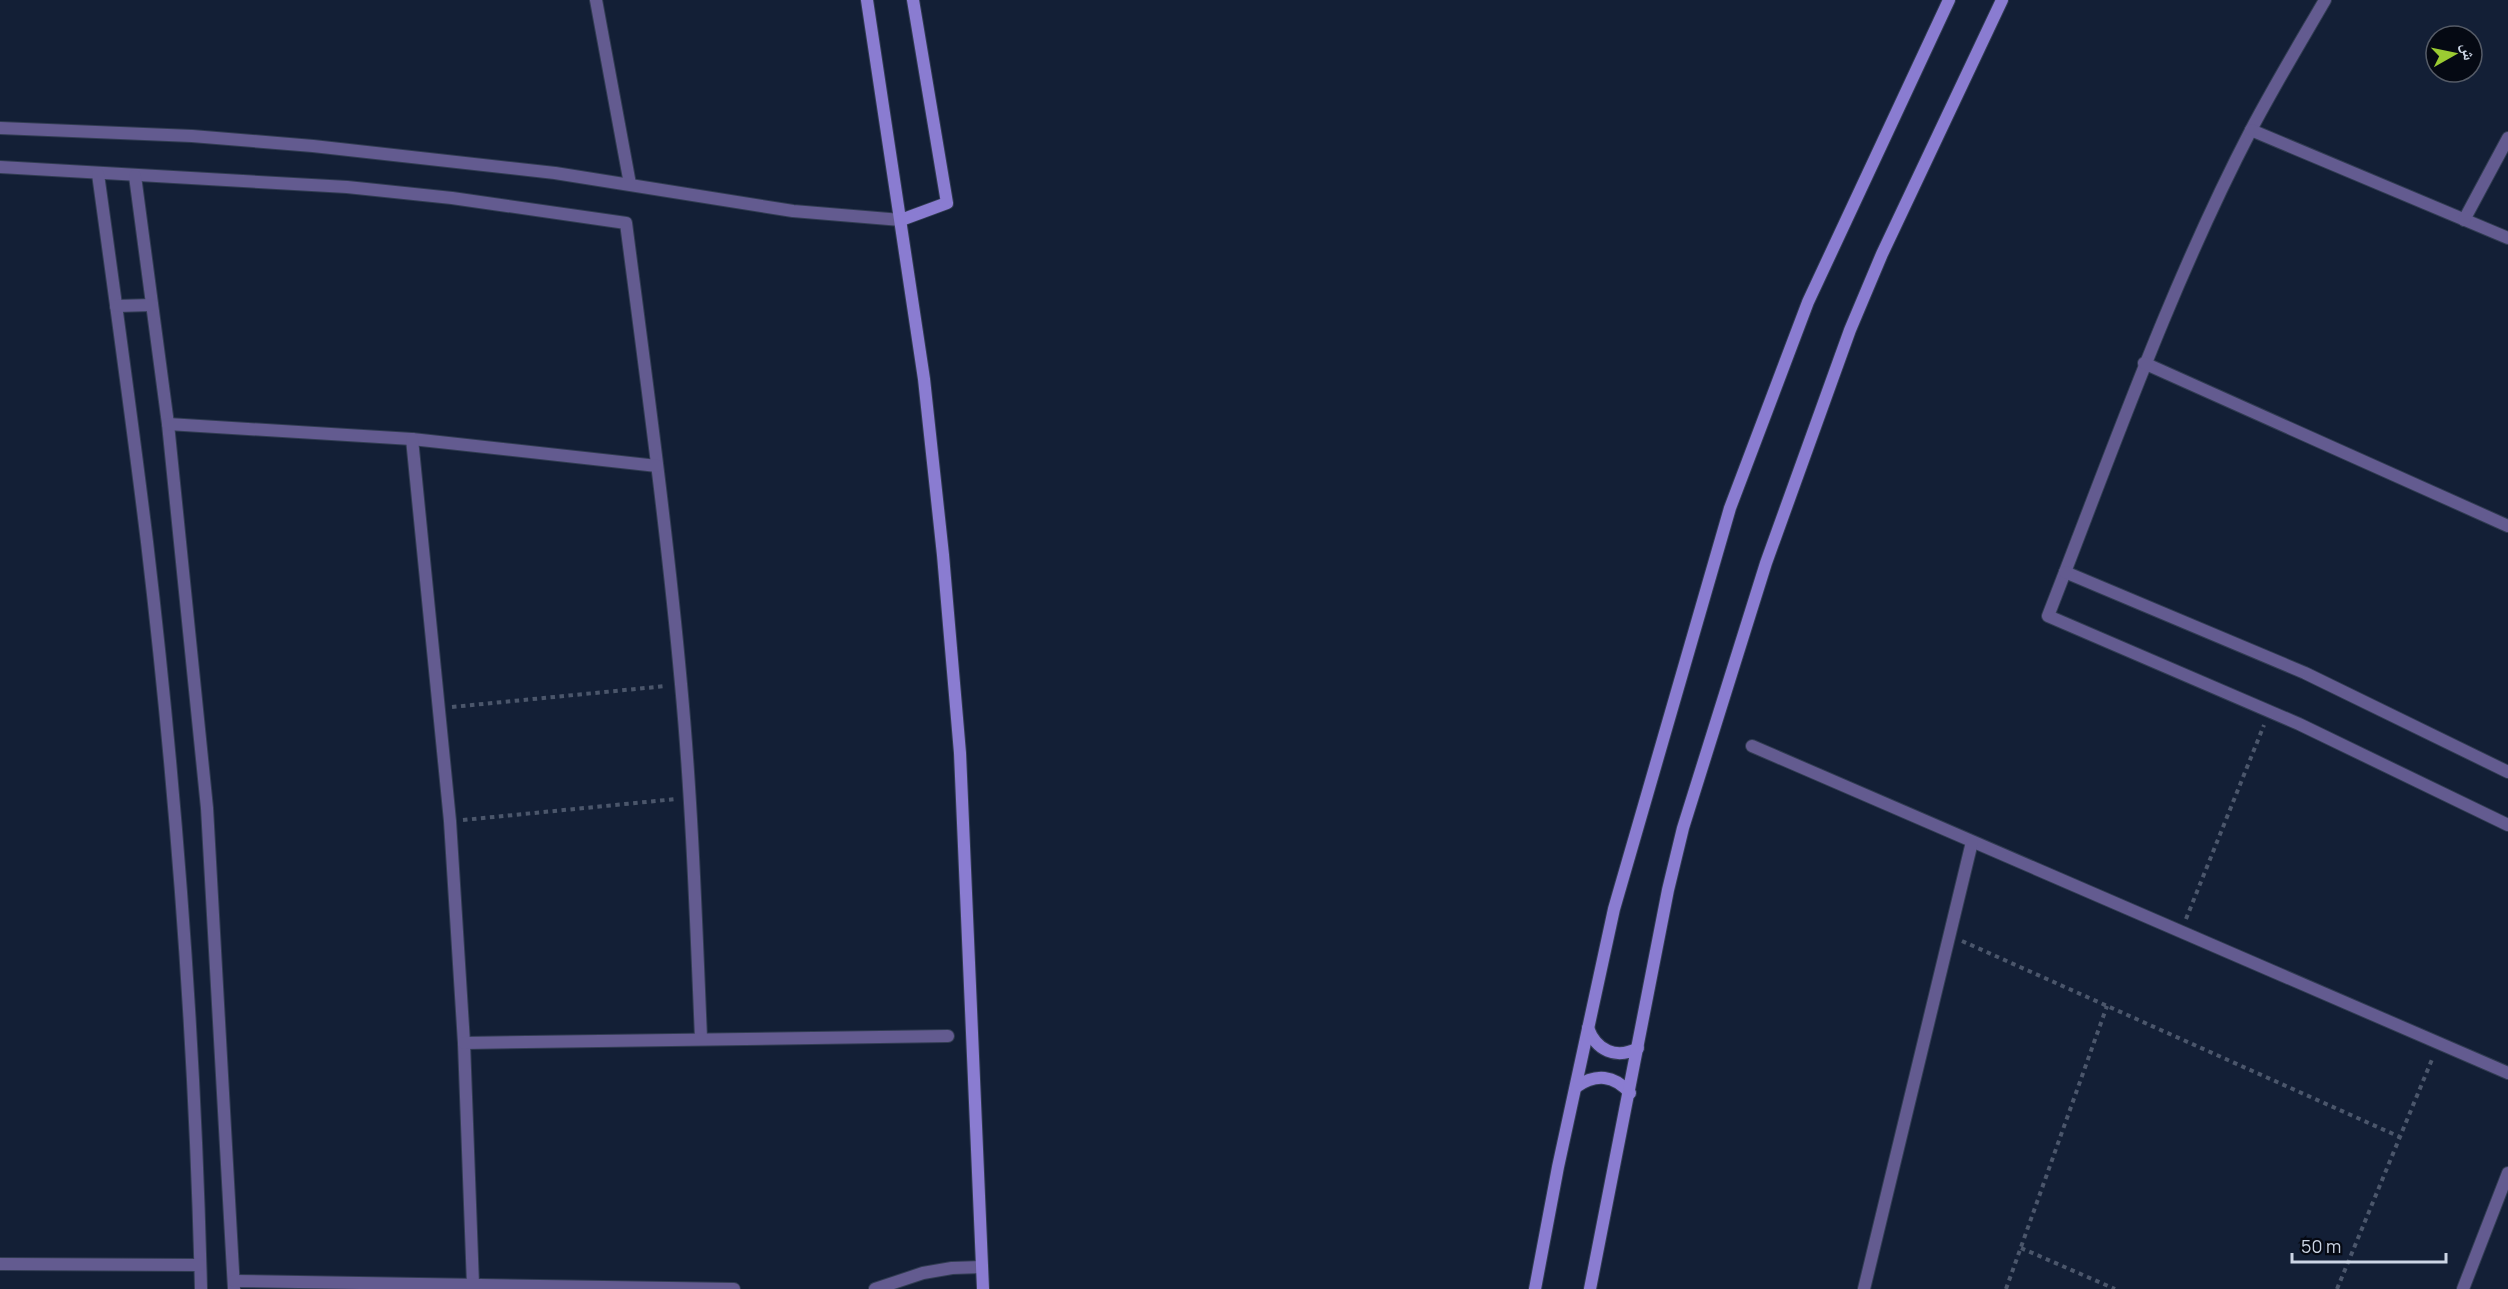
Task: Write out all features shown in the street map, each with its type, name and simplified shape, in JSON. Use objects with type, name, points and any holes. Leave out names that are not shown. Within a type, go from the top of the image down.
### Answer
[{"type":"street","points":[[596,0],[630,184]]},
{"type":"street","points":[[867,0],[901,220],[934,473],[960,753],[983,1289]]},
{"type":"street","points":[[0,128],[192,136],[434,158],[630,184],[793,211],[901,220],[947,203],[913,0]]},
{"type":"street","points":[[1535,1289],[1588,1028],[1620,887],[1706,589],[1747,460],[1808,302],[1836,238],[1949,0]]},
{"type":"street","points":[[1590,1289],[1668,890],[1683,828],[1796,476],[1850,330],[1882,254],[2002,0]]},
{"type":"street","points":[[2325,0],[2251,130],[2144,363],[2048,616],[2270,711],[2508,825]]},
{"type":"street","points":[[2251,130],[2508,238]]},
{"type":"street","points":[[2464,220],[2508,138]]},
{"type":"street","points":[[0,167],[347,187],[452,198],[626,223],[657,466],[681,685],[690,797],[701,1038]]},
{"type":"street","points":[[98,174],[147,544],[166,735],[187,1004],[201,1289]]},
{"type":"street","points":[[135,176],[168,424],[207,808],[234,1285],[473,1285],[734,1289]]},
{"type":"street","points":[[116,306],[152,305]]},
{"type":"street","points":[[2144,363],[2508,526]]},
{"type":"street","points":[[168,424],[412,439],[657,466]]},
{"type":"street","points":[[412,439],[441,708],[450,821],[464,1043],[473,1285]]},
{"type":"street","points":[[2065,572],[2305,673],[2508,772]]},
{"type":"street","points":[[1752,746],[2508,1073]]},
{"type":"street","points":[[1864,1289],[1972,842]]},
{"type":"street","points":[[1588,1028],[1591,1036],[1603,1050],[1621,1054],[1638,1048]]},
{"type":"street","points":[[464,1043],[948,1036]]},
{"type":"street","points":[[1576,1087],[1594,1078],[1604,1077],[1614,1080],[1630,1093]]},
{"type":"street","points":[[2463,1289],[2508,1173]]},
{"type":"street","points":[[0,1264],[200,1265]]},
{"type":"street","points":[[875,1289],[923,1273],[952,1268],[982,1267]]},
{"type":"path","points":[[441,708],[681,685]]},
{"type":"path","points":[[2181,932],[2270,711]]},
{"type":"path","points":[[450,821],[690,797]]},
{"type":"path","points":[[1950,936],[2400,1137]]},
{"type":"path","points":[[2006,1289],[2107,1006]]},
{"type":"path","points":[[2337,1289],[2439,1043]]},
{"type":"path","points":[[2021,1248],[2115,1289]]}]
